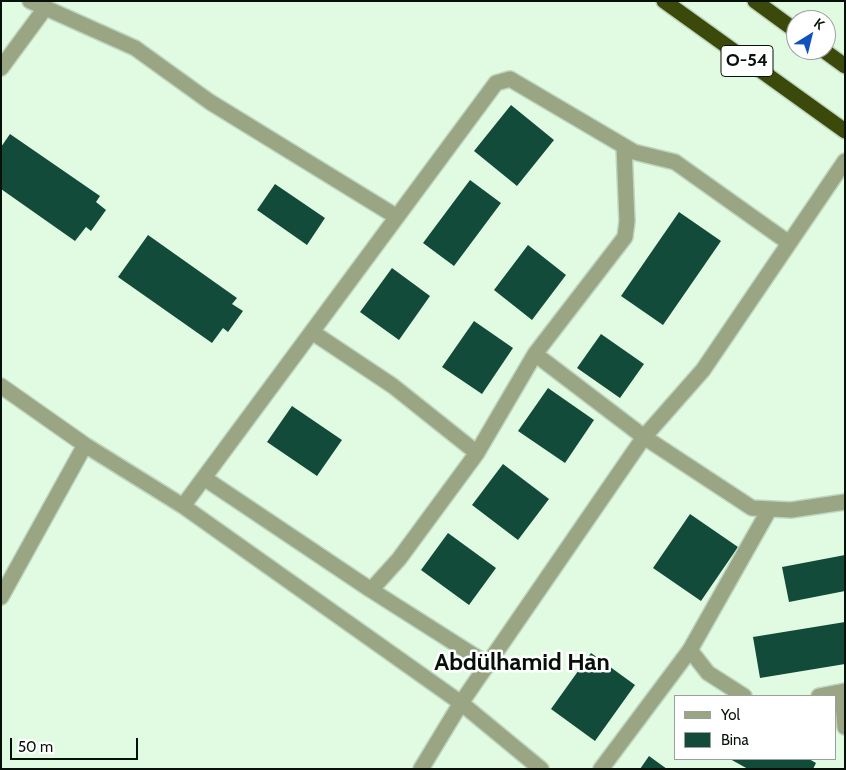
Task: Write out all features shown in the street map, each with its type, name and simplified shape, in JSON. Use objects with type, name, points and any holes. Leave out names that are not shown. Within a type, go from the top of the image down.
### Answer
[{"type":"highway","name":"O-54","points":[[664,1],[845,131]]},
{"type":"highway","name":"O-54","points":[[755,1],[786,24]]},
{"type":"street","points":[[30,1],[135,48],[210,102],[396,217]]},
{"type":"street","points":[[1,68],[46,7]]},
{"type":"street","points":[[183,506],[496,83],[510,79],[624,147],[634,152],[675,162],[789,243]]},
{"type":"street","points":[[370,590],[399,560],[477,453],[535,354],[625,237],[627,221],[624,147]]},
{"type":"street","points":[[421,769],[461,704],[644,437],[703,370],[845,161]]},
{"type":"street","points":[[312,332],[393,386],[477,453]]},
{"type":"street","points":[[535,354],[644,437],[752,508],[791,510],[845,502]]},
{"type":"street","points":[[1,386],[85,445],[183,506],[461,704],[541,769]]},
{"type":"street","points":[[1,597],[85,445]]},
{"type":"street","points":[[204,478],[370,590],[489,665]]},
{"type":"street","points":[[601,769],[690,650],[769,510]]},
{"type":"street","points":[[690,650],[708,673],[742,695]]},
{"type":"street","points":[[825,695],[843,692],[845,727]]},
{"type":"building","points":[[511,105],[554,140],[517,186],[474,151]]},
{"type":"building","points":[[10,134],[100,196],[96,202],[106,210],[91,231],[86,227],[75,241],[1,189],[1,147]]},
{"type":"building","points":[[470,180],[501,203],[454,266],[423,243]]},
{"type":"building","points":[[275,184],[325,218],[307,245],[257,210]]},
{"type":"building","points":[[679,212],[721,241],[663,325],[621,296]]},
{"type":"building","points":[[148,235],[237,298],[232,304],[243,311],[228,332],[223,328],[212,343],[118,277]]},
{"type":"building","points":[[528,245],[566,275],[532,320],[494,290]]},
{"type":"building","points":[[392,268],[430,296],[399,340],[360,312]]},
{"type":"building","points":[[474,321],[513,348],[482,394],[442,367]]},
{"type":"building","points":[[601,334],[644,364],[620,398],[577,368]]},
{"type":"building","points":[[548,388],[594,420],[565,463],[518,431]]},
{"type":"building","points":[[292,406],[342,440],[317,476],[267,442]]},
{"type":"building","points":[[503,464],[549,499],[518,540],[472,505]]},
{"type":"building","points":[[690,514],[738,547],[701,601],[653,568]]},
{"type":"building","points":[[448,533],[496,568],[469,605],[421,570]]},
{"type":"building","points":[[845,555],[845,591],[789,602],[782,567]]},
{"type":"building","points":[[845,622],[845,664],[760,678],[753,637]]},
{"type":"building","points":[[591,653],[635,685],[595,741],[551,709]]},
{"type":"building","points":[[649,756],[667,769],[640,769]]},
{"type":"building","points":[[732,760],[811,760],[816,763],[813,769],[748,769]]},
{"type":"district","name":"Abdülhamid Han","points":[[522,663]]}]
